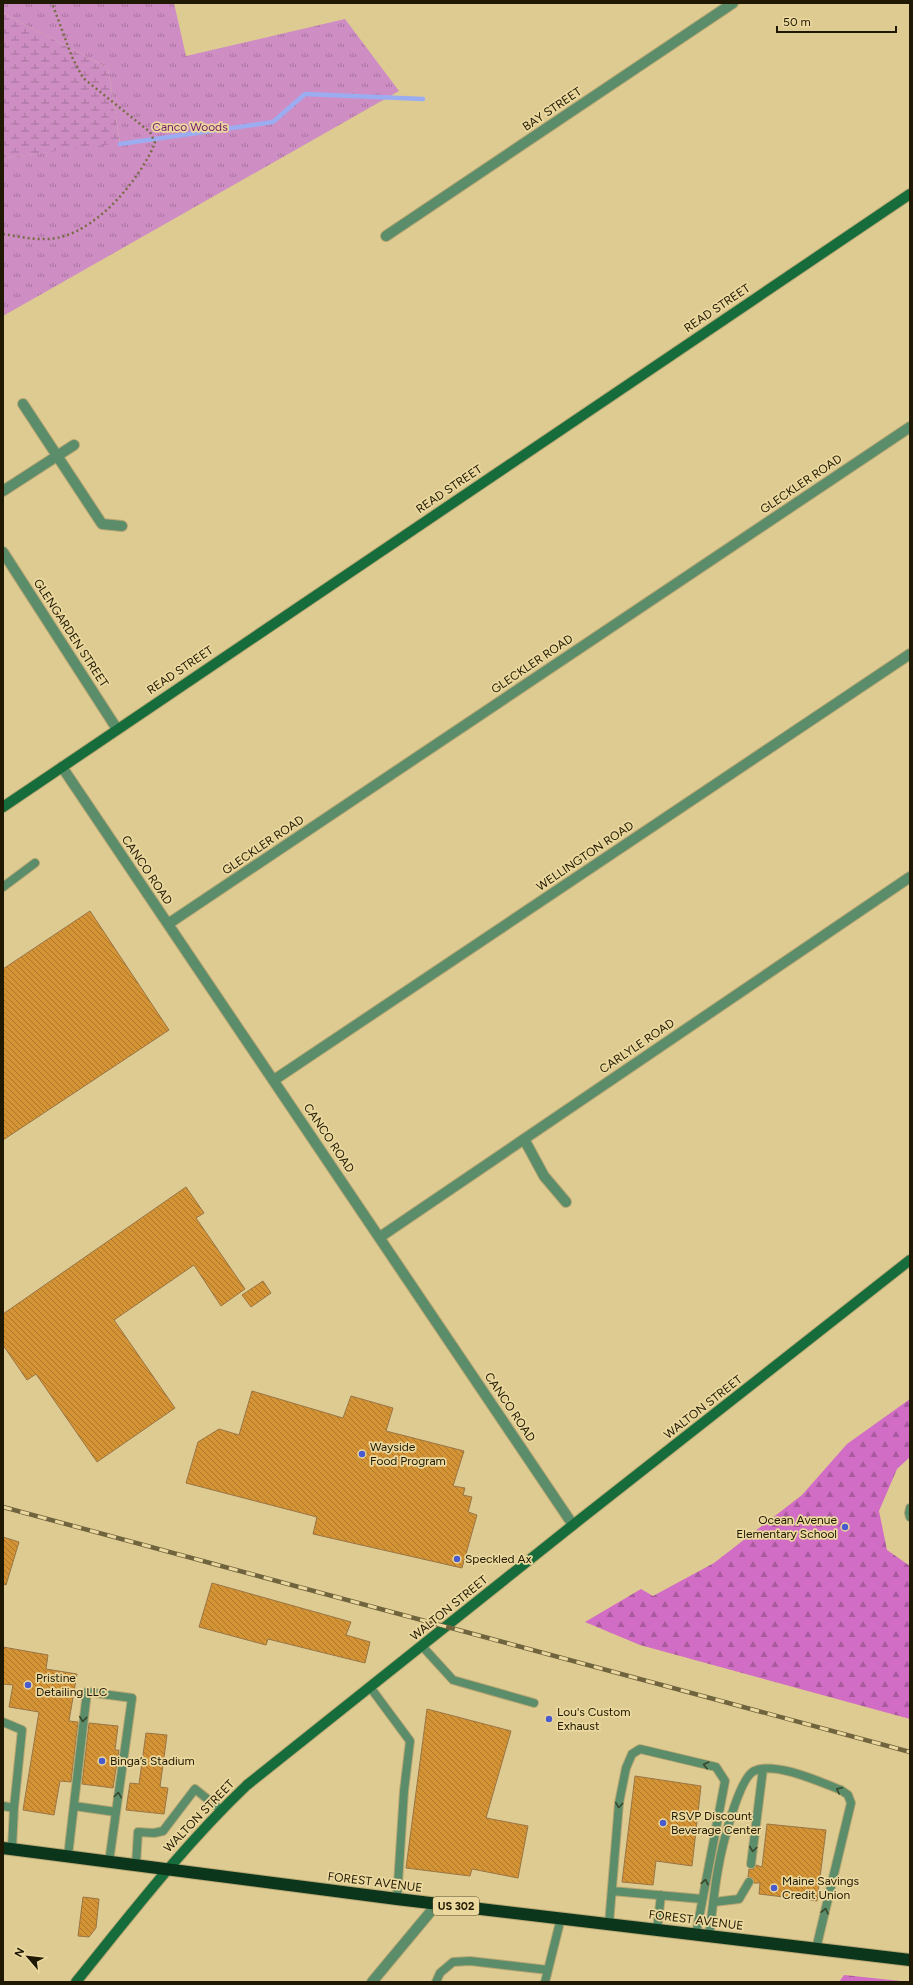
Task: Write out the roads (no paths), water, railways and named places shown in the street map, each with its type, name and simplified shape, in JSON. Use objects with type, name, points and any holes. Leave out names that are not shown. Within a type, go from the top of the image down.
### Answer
[{"type":"highway","name":"FOREST AVENUE","points":[[7,1848],[166,1870],[437,1904],[910,1960]]},
{"type":"street","name":"BAY STREET","points":[[386,236],[732,3]]},
{"type":"street","name":"READ STREET","points":[[3,807],[910,194]]},
{"type":"street","points":[[23,404],[102,524],[122,526]]},
{"type":"street","name":"GLECKLER ROAD","points":[[168,924],[910,427]]},
{"type":"street","points":[[3,491],[74,445]]},
{"type":"street","name":"GLENGARDEN STREET","points":[[3,552],[117,729]]},
{"type":"street","name":"WELLINGTON ROAD","points":[[274,1080],[910,654]]},
{"type":"street","name":"CANCO ROAD","points":[[62,767],[573,1525]]},
{"type":"street","name":"CARLYLE ROAD","points":[[380,1237],[910,877]]},
{"type":"street","points":[[524,1139],[544,1176],[566,1202]]},
{"type":"street","name":"WALTON STREET","points":[[76,1982],[166,1870],[221,1810],[248,1784],[573,1525],[910,1260]]},
{"type":"street","points":[[372,1982],[437,1904]]},
{"type":"lane","points":[[3,887],[35,863]]},
{"type":"lane","points":[[910,1508],[910,1517]]},
{"type":"lane","points":[[422,1646],[453,1680],[534,1703]]},
{"type":"lane","points":[[370,1687],[410,1741],[397,1899]]},
{"type":"lane","points":[[68,1856],[86,1692],[132,1698],[109,1862]]},
{"type":"lane","points":[[3,1722],[22,1730],[14,1808],[7,1848]]},
{"type":"lane","points":[[609,1924],[619,1803],[626,1768],[632,1754],[640,1749],[716,1767],[725,1781],[696,1934]]},
{"type":"lane","points":[[751,1864],[763,1769]]},
{"type":"lane","points":[[709,1936],[718,1868],[738,1794],[746,1777],[754,1771],[763,1769],[782,1770],[841,1790],[848,1795],[851,1803],[816,1949]]},
{"type":"lane","points":[[136,1866],[138,1832],[163,1831],[195,1789],[221,1810]]},
{"type":"lane","points":[[3,1806],[14,1808]]},
{"type":"lane","points":[[74,1806],[116,1812]]},
{"type":"lane","points":[[714,1902],[739,1899],[749,1882]]},
{"type":"lane","points":[[612,1891],[702,1899]]},
{"type":"lane","points":[[657,1930],[661,1895]]},
{"type":"lane","points":[[545,1982],[561,1918]]},
{"type":"lane","points":[[436,1982],[440,1973],[453,1962],[470,1961],[548,1970]]},
{"type":"waterway","points":[[120,144],[273,122],[305,94],[423,99]]},
{"type":"railway","points":[[3,1507],[910,1752]]},
{"type":"place","name":"Wayside Food Program","points":[[362,1454]]},
{"type":"place","name":"Ocean Avenue Elementary School","points":[[845,1527]]},
{"type":"place","name":"Speckled Ax","points":[[457,1559]]},
{"type":"place","name":"Pristine Detailing LLC","points":[[28,1685]]},
{"type":"place","name":"Lou's Custom Exhaust","points":[[549,1719]]},
{"type":"place","name":"Binga’s Stadium","points":[[102,1761]]},
{"type":"place","name":"RSVP Discount Beverage Center","points":[[663,1823]]},
{"type":"place","name":"Maine Savings Credit Union","points":[[774,1888]]},
{"type":"park label","name":"Canco Woods","points":[[190,127]]}]
